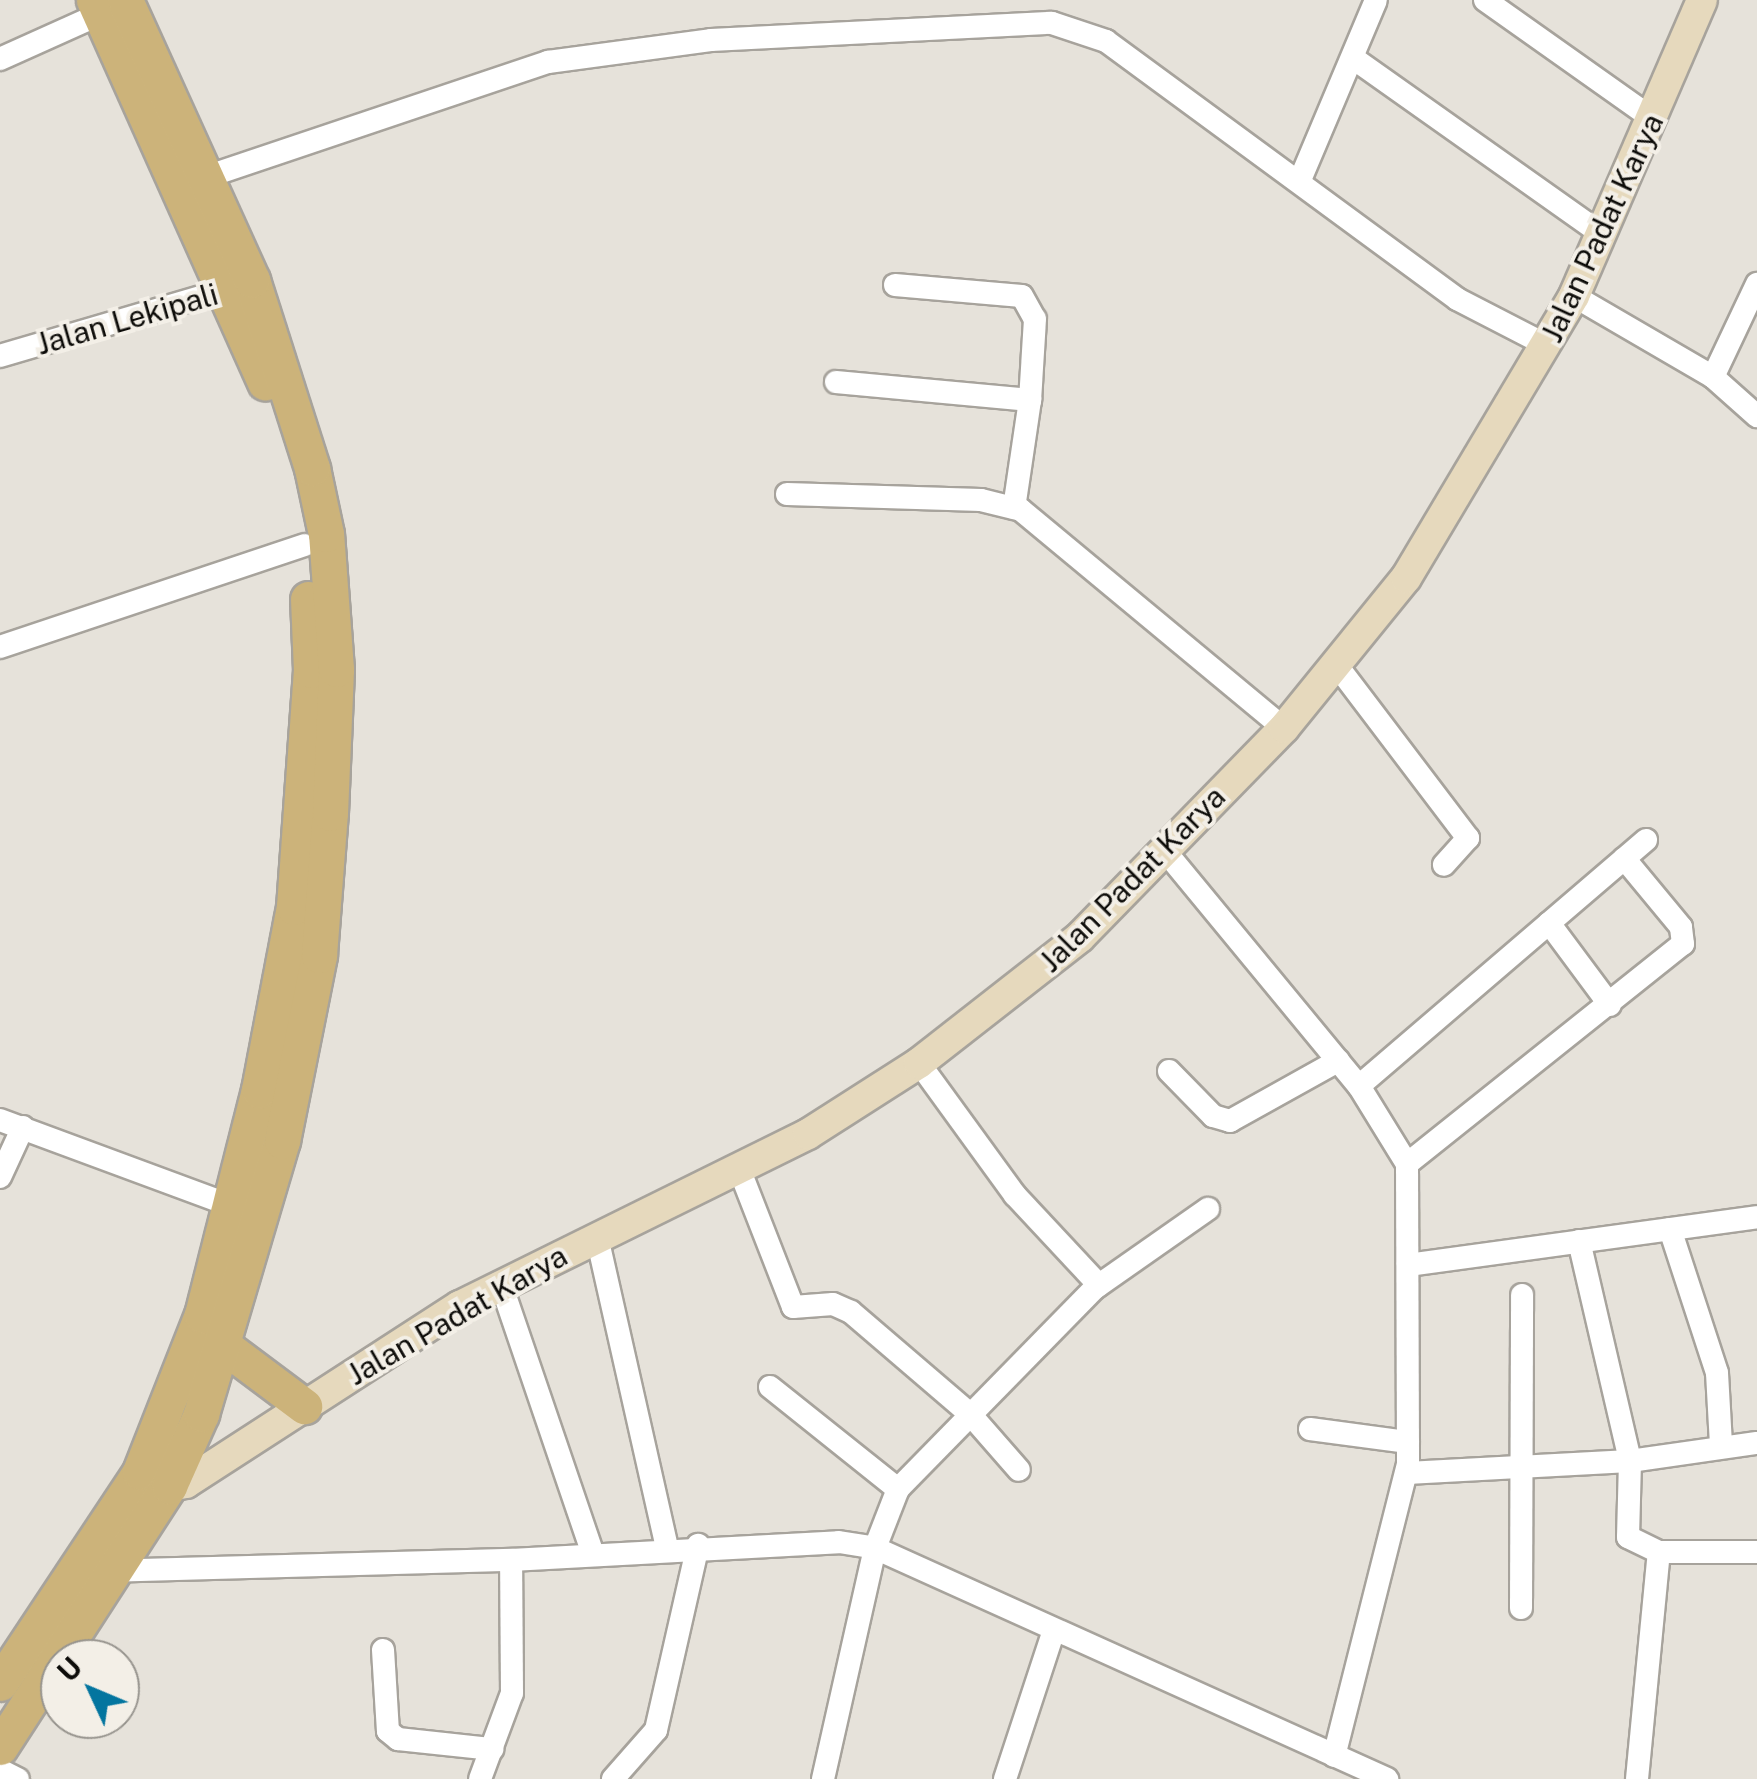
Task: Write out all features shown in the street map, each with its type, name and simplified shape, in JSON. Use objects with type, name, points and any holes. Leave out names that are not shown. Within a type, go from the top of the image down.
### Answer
[{"type":"main road","points":[[106,5],[206,177],[278,417],[304,544],[311,670],[294,907],[208,1335]]},
{"type":"main road","points":[[1,1750],[112,1572],[155,1479],[282,1141],[320,955],[335,742],[326,534],[296,404],[106,5]]},
{"type":"main road","points":[[208,1335],[304,1406]]},
{"type":"main road","points":[[0,1683],[75,1564],[155,1479]]},
{"type":"street","points":[[1300,180],[1376,0]]},
{"type":"street","points":[[1485,0],[1653,119]]},
{"type":"street","name":"Jalan Padat Karya","points":[[155,1479],[226,1460],[304,1406],[501,1284],[740,1171],[919,1063],[1080,937],[1284,728],[1338,667],[1424,550],[1548,346],[1574,296],[1604,235],[1702,0]]},
{"type":"street","points":[[0,60],[106,5]]},
{"type":"street","points":[[206,177],[548,62],[711,40],[1013,22],[1080,28],[1106,42],[1300,180],[1457,299],[1548,346]]},
{"type":"street","points":[[1353,58],[1604,235]]},
{"type":"street","points":[[1714,377],[1757,284]]},
{"type":"street","name":"Jalan Lekipali","points":[[0,356],[240,285]]},
{"type":"street","points":[[895,285],[1022,296],[1036,319],[1030,400],[1014,508]]},
{"type":"street","points":[[1574,296],[1714,377],[1757,416]]},
{"type":"street","points":[[836,382],[1030,400]]},
{"type":"street","points":[[787,494],[981,500],[1014,508],[1284,728]]},
{"type":"street","points":[[0,647],[304,544]]},
{"type":"street","points":[[1338,667],[1468,838],[1444,864]]},
{"type":"street","points":[[1359,1086],[1646,840]]},
{"type":"street","points":[[1164,851],[1359,1086],[1407,1164],[1407,1473],[1334,1756]]},
{"type":"street","points":[[1407,1164],[1676,952],[1684,936],[1624,858]]},
{"type":"street","points":[[1548,923],[1610,1004]]},
{"type":"street","points":[[1169,1071],[1213,1116],[1230,1121],[1338,1060]]},
{"type":"street","points":[[919,1063],[1015,1194],[1099,1285]]},
{"type":"street","points":[[0,1120],[232,1206]]},
{"type":"street","points":[[0,1177],[23,1127]]},
{"type":"street","points":[[740,1171],[793,1306],[841,1306],[970,1414],[1018,1470]]},
{"type":"street","points":[[823,1779],[875,1548],[898,1489],[1099,1285],[1208,1209]]},
{"type":"street","points":[[1408,1265],[1757,1218]]},
{"type":"street","points":[[1670,1229],[1717,1373],[1721,1444]]},
{"type":"street","points":[[597,1237],[667,1547]]},
{"type":"street","points":[[1579,1241],[1630,1460],[1625,1529],[1633,1543],[1659,1552],[1757,1552]]},
{"type":"street","points":[[501,1284],[592,1555]]},
{"type":"street","points":[[1520,1608],[1525,1465],[1522,1294]]},
{"type":"street","points":[[770,1387],[898,1489]]},
{"type":"street","points":[[1310,1429],[1408,1442]]},
{"type":"street","points":[[1407,1473],[1630,1460],[1721,1444],[1757,1443]]},
{"type":"street","points":[[75,1564],[112,1572],[512,1560],[804,1539],[875,1548],[1386,1779]]},
{"type":"street","points":[[613,1779],[656,1730],[698,1545]]},
{"type":"street","points":[[1637,1779],[1659,1552]]},
{"type":"street","points":[[480,1779],[513,1680],[512,1560]]},
{"type":"street","points":[[1005,1779],[1054,1630]]},
{"type":"street","points":[[383,1650],[388,1731],[398,1740],[492,1749]]},
{"type":"street","points":[[1,1750],[18,1779]]}]
